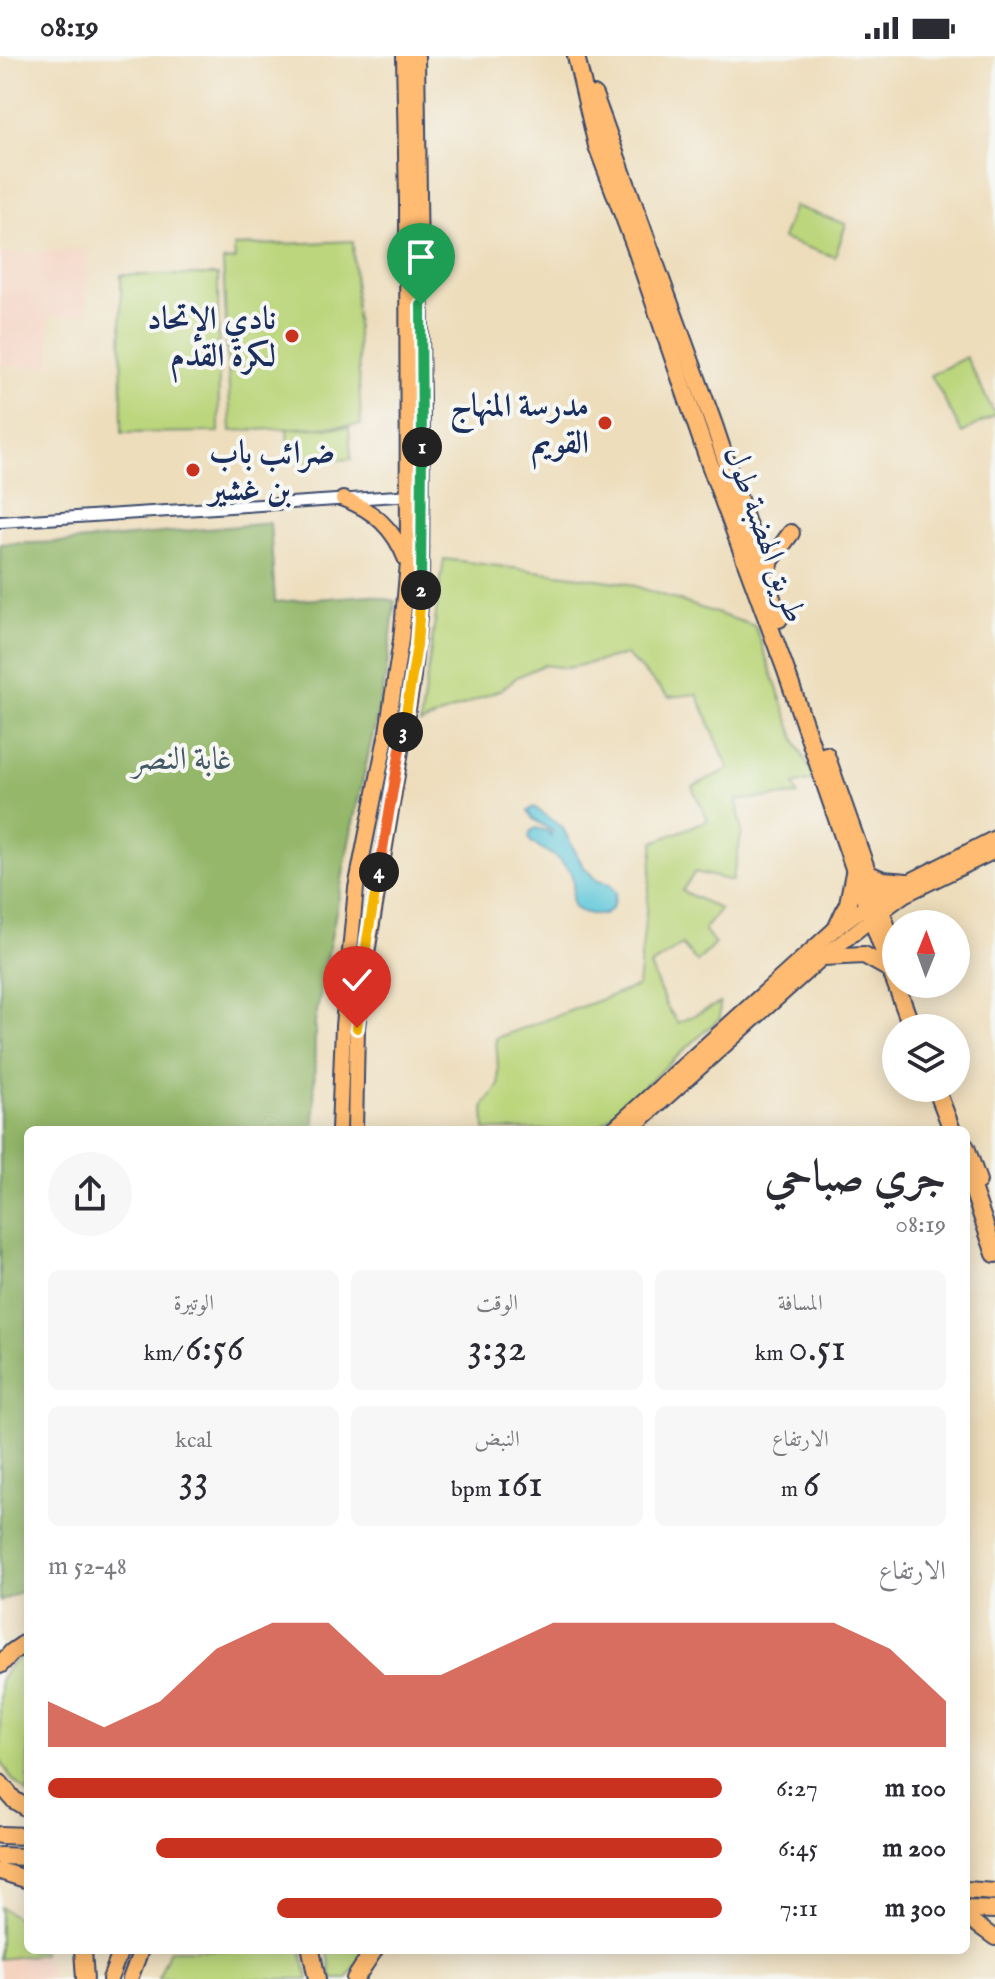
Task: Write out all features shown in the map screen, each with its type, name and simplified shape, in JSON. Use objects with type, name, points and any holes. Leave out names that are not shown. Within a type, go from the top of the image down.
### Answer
[{"type":"highway","name":"طريق الهضبة طول","points":[[576,56],[597,146],[710,465],[862,872]]},
{"type":"highway","name":"طريق الهضبة طول","points":[[587,56],[603,124],[714,425],[882,937]]},
{"type":"highway","points":[[765,581],[771,560],[791,533]]},
{"type":"highway","points":[[837,927],[862,872],[883,880],[907,882]]},
{"type":"highway","name":"طريق الهضبة طول","points":[[874,908],[882,924]]},
{"type":"highway","points":[[823,957],[864,955],[882,965]]},
{"type":"highway","points":[[941,1102],[950,1126]]},
{"type":"highway","points":[[949,1102],[958,1126]]},
{"type":"highway","points":[[970,1158],[995,1227]]},
{"type":"highway","points":[[970,1182],[995,1254]]},
{"type":"highway","points":[[0,1650],[24,1631]]},
{"type":"highway","points":[[0,1665],[24,1644]]},
{"type":"highway","points":[[0,1783],[24,1806]]},
{"type":"highway","points":[[0,1835],[24,1836]]},
{"type":"highway","points":[[0,1856],[24,1857]]},
{"type":"highway","points":[[0,1871],[24,1879]]},
{"type":"highway","points":[[970,1890],[995,1892]]},
{"type":"highway","points":[[970,1909],[995,1910]]},
{"type":"highway","points":[[83,1954],[85,1979]]},
{"type":"highway","points":[[312,1954],[317,1979]]},
{"type":"highway","points":[[355,1979],[371,1954]]},
{"type":"main road","points":[[355,1126],[350,1027],[417,645],[421,597],[404,56]]},
{"type":"main road","points":[[339,1126],[350,1027],[356,888],[387,732],[401,640],[416,495],[417,56]]},
{"type":"main road","points":[[343,499],[378,518],[396,538],[408,563]]},
{"type":"main road","points":[[617,1126],[751,1012],[823,957],[874,908],[907,882],[995,838]]},
{"type":"main road","points":[[634,1126],[837,927],[995,851]]},
{"type":"main road","points":[[356,888],[375,892]]},
{"type":"main road","points":[[970,1920],[995,1938]]},
{"type":"main road","points":[[110,1979],[119,1954]]},
{"type":"main road","points":[[130,1979],[139,1954]]},
{"type":"street","points":[[0,522],[416,495]]},
{"type":"shaded area","points":[[87,249],[87,315],[49,316],[50,366],[0,366],[0,254]]},
{"type":"shaded area","points":[[0,1907],[24,1922],[24,1954],[44,1954],[53,1979],[0,1979]]},
{"type":"green space","points":[[794,206],[846,224],[835,257],[782,239]]},
{"type":"green space","points":[[353,241],[361,425],[231,431],[223,261],[235,260],[234,246]]},
{"type":"green space","points":[[121,275],[218,275],[219,432],[122,433]]},
{"type":"green space","points":[[966,357],[995,415],[962,433],[931,375]]},
{"type":"green space","points":[[349,427],[351,459],[289,462],[287,429]]},
{"type":"green space","name":"غابة النصر","points":[[270,523],[275,602],[370,595],[395,601],[386,676],[352,827],[315,1022],[314,1126],[24,1126],[24,1590],[0,1602],[0,544],[66,542]]},
{"type":"green space","points":[[444,559],[626,583],[755,626],[797,744],[815,779],[794,785],[798,795],[737,800],[742,832],[732,881],[695,872],[682,891],[720,909],[704,929],[715,944],[697,962],[682,945],[650,966],[666,1005],[678,1023],[720,1003],[720,1018],[599,1126],[485,1126],[484,1106],[499,1085],[496,1038],[638,986],[654,842],[708,820],[692,787],[729,769],[697,694],[669,697],[626,655],[568,668],[543,665],[517,677],[502,689],[420,724]]},
{"type":"green space","points":[[24,1653],[24,1790],[11,1778],[0,1759],[0,1680],[11,1664]]},
{"type":"green space","points":[[0,1907],[24,1922],[24,1954],[43,1954],[0,1959]]},
{"type":"green space","points":[[168,1954],[302,1954],[309,1979],[158,1979]]},
{"type":"green space","points":[[329,1954],[363,1954],[347,1979],[332,1979]]},
{"type":"water","points":[[534,807],[562,827],[583,866],[596,880],[609,884],[616,893],[612,908],[604,915],[588,913],[573,906],[572,878],[568,869],[556,857],[531,842],[531,831],[536,828],[548,831],[550,836],[552,831],[533,819],[528,811]]},
{"type":"place","name":"نادي الإتحاد لكرة القدم","points":[[292,336]]},
{"type":"place","name":"مدرسة المنهاج القويم","points":[[605,423]]},
{"type":"place","name":"ضرائب باب بن غشير","points":[[193,470]]},
{"type":"route","points":[[357,1028],[367,940],[417,645],[422,551],[421,305]]}]
